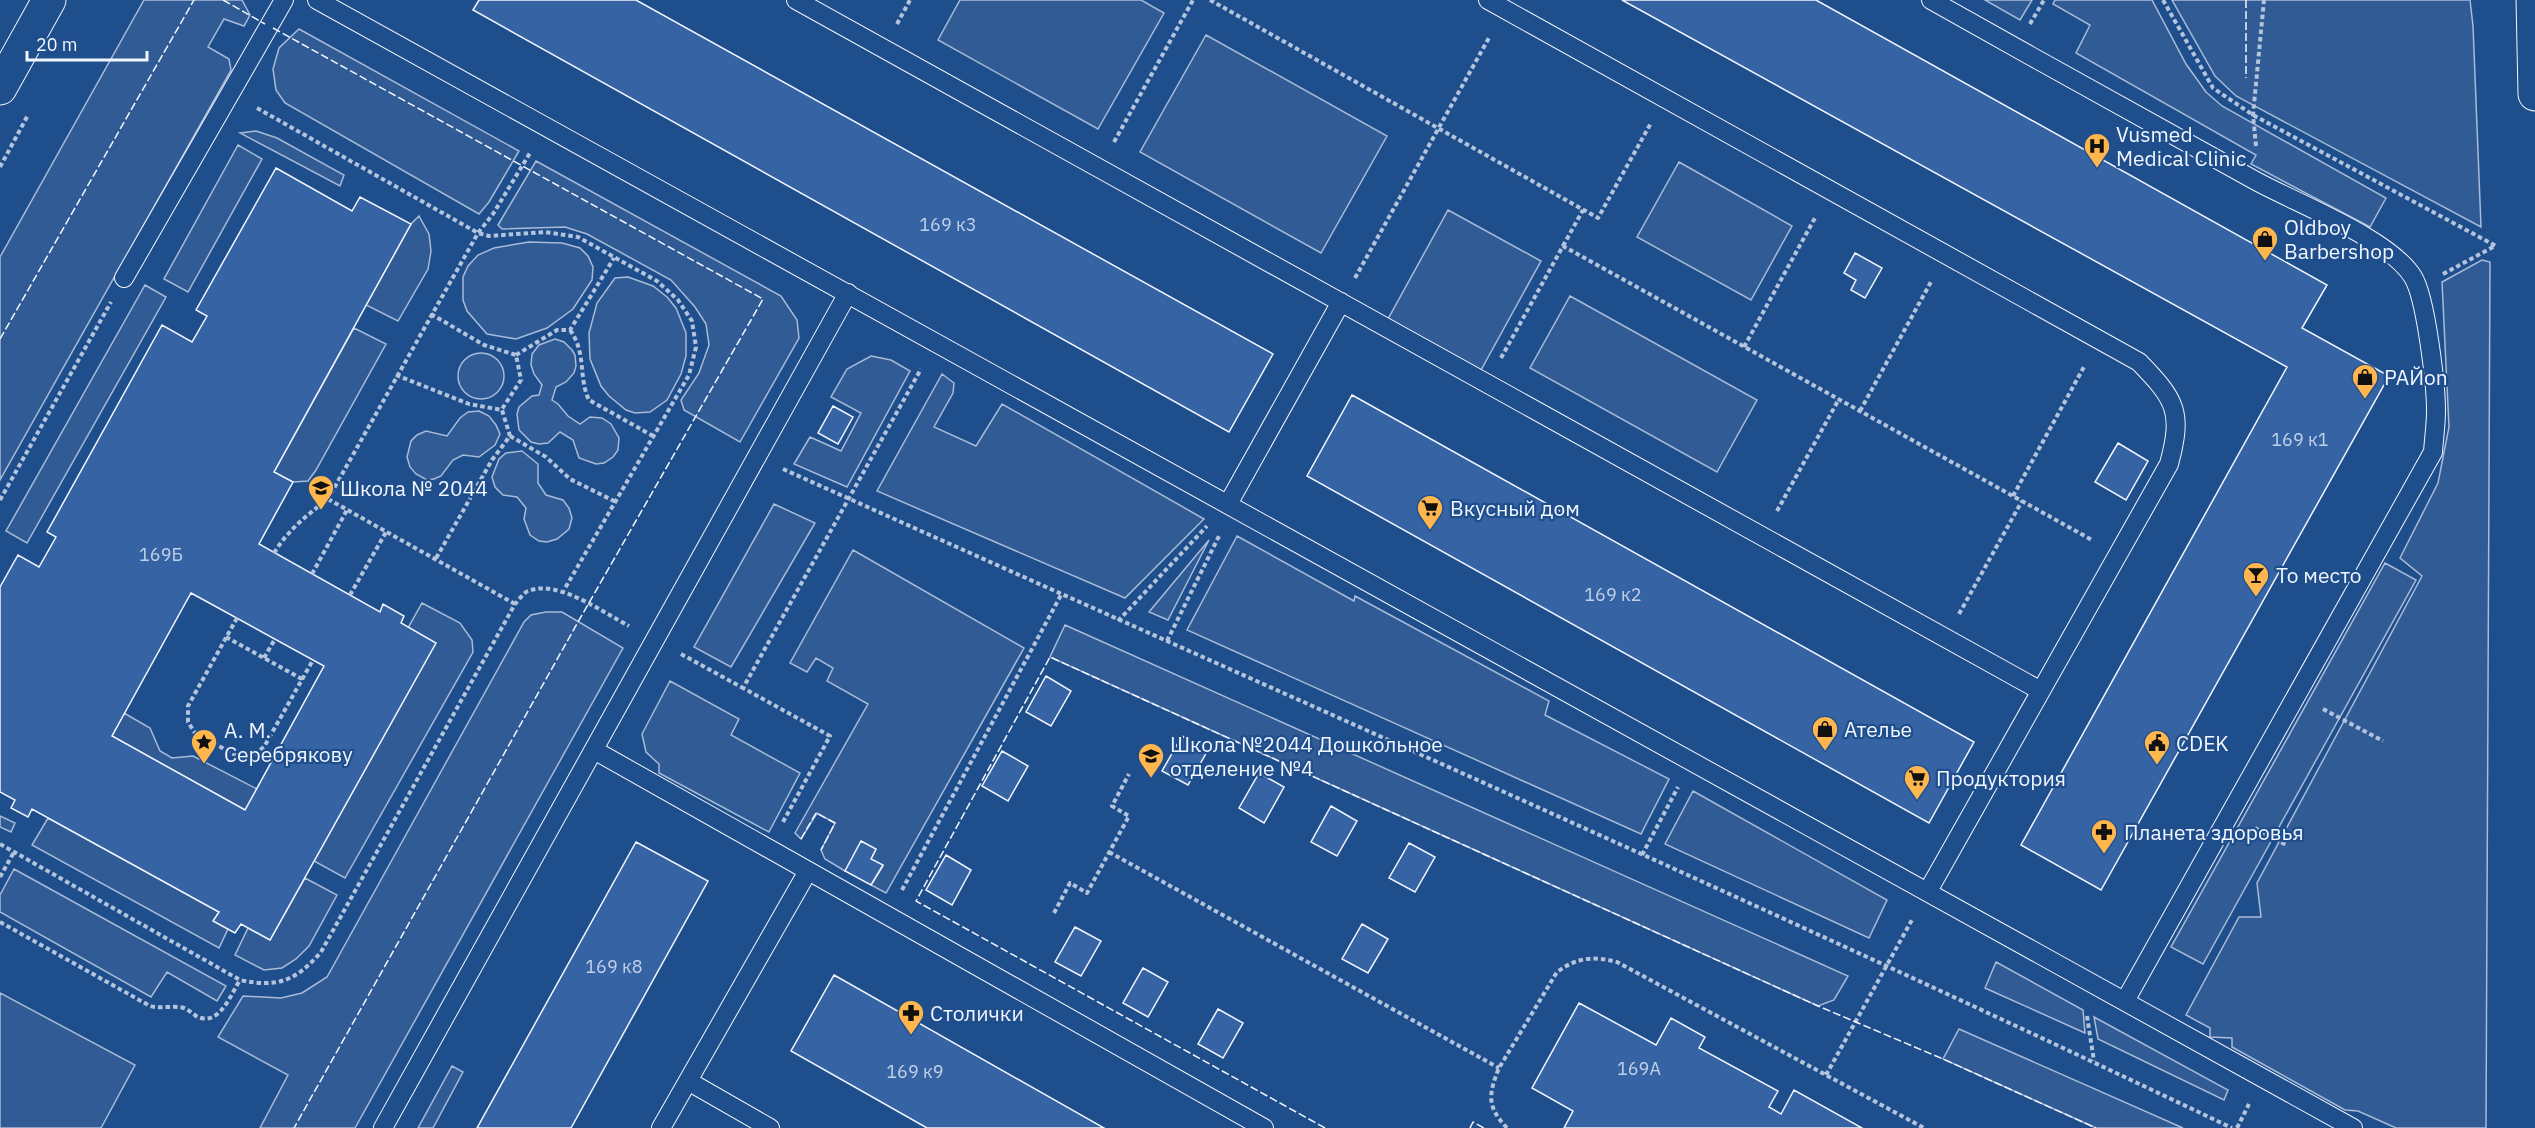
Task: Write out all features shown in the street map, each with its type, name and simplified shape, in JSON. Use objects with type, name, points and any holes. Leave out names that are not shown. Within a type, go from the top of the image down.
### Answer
[{"type":"street","points":[[0,88],[49,0]]},
{"type":"street","points":[[2533,1],[2535,94]]},
{"type":"lane","points":[[124,278],[284,0]]},
{"type":"lane","points":[[318,0],[2353,1128]]},
{"type":"lane","points":[[796,0],[2041,691]]},
{"type":"lane","points":[[1488,0],[1508,5],[1665,98],[2139,362],[2160,384],[2175,406],[2177,434],[2169,464],[1928,891]]},
{"type":"lane","points":[[1931,0],[2259,183],[2379,244],[2413,276],[2418,287],[2427,326],[2436,410],[2433,452],[2125,1000]]},
{"type":"lane","points":[[383,1128],[848,293]]},
{"type":"lane","points":[[1228,504],[1341,303]]},
{"type":"lane","points":[[594,750],[1264,1128]]},
{"type":"lane","points":[[661,1128],[807,871]]},
{"type":"lane","points":[[688,1081],[770,1128]]},
{"type":"path","points":[[1099,168],[1193,0]]},
{"type":"path","points":[[1210,0],[1598,218],[1665,98]]},
{"type":"path","points":[[2163,0],[2213,88],[2253,115],[2496,246],[2418,287]]},
{"type":"path","points":[[2259,183],[2253,115],[2265,0]]},
{"type":"path","points":[[1341,303],[1508,5]]},
{"type":"path","points":[[230,93],[478,232],[489,236],[545,232],[578,237],[657,281],[669,291],[692,321],[695,334],[694,360],[689,375],[564,590]]},
{"type":"path","points":[[274,553],[284,536],[295,524],[327,499],[478,232],[493,214],[522,166]]},
{"type":"path","points":[[1744,347],[1831,190]]},
{"type":"path","points":[[1487,383],[1583,210]]},
{"type":"path","points":[[1563,246],[2119,555]]},
{"type":"path","points":[[1860,411],[1947,255]]},
{"type":"path","points":[[570,330],[614,258]]},
{"type":"path","points":[[0,500],[124,278]]},
{"type":"path","points":[[431,314],[484,345],[516,355],[557,330],[570,330]]},
{"type":"path","points":[[570,330],[578,341],[585,378],[584,390],[589,400],[653,436]]},
{"type":"path","points":[[2013,496],[2099,339]]},
{"type":"path","points":[[743,688],[936,342]]},
{"type":"path","points":[[516,355],[521,380],[502,410],[510,436],[546,457],[570,478],[616,502]]},
{"type":"path","points":[[396,375],[469,404],[502,410]]},
{"type":"path","points":[[1763,537],[1839,399]]},
{"type":"path","points":[[435,560],[492,459],[510,436]]},
{"type":"path","points":[[757,457],[1642,855],[2232,1128]]},
{"type":"path","points":[[327,499],[514,604]]},
{"type":"path","points":[[1946,638],[2022,501]]},
{"type":"path","points":[[1118,621],[1228,504]]},
{"type":"path","points":[[312,574],[347,510]]},
{"type":"path","points":[[350,595],[386,532]]},
{"type":"path","points":[[1167,641],[1212,551]]},
{"type":"path","points":[[0,844],[240,980],[255,983],[278,983],[297,976],[321,952],[514,604],[527,591],[548,587],[564,590],[830,736],[768,849]]},
{"type":"path","points":[[889,916],[1061,595]]},
{"type":"path","points":[[237,618],[188,706],[188,722],[195,733],[237,756],[253,755],[264,747],[313,660]]},
{"type":"path","points":[[226,637],[302,679]]},
{"type":"path","points":[[264,658],[275,639]]},
{"type":"path","points":[[2298,695],[2383,741]]},
{"type":"path","points":[[1642,855],[1691,761]]},
{"type":"path","points":[[1054,913],[1070,883],[1087,893],[1129,816],[1112,807],[1129,774]]},
{"type":"path","points":[[2229,814],[2288,846]]},
{"type":"path","points":[[0,877],[14,852]]},
{"type":"path","points":[[1109,852],[1499,1068]]},
{"type":"path","points":[[1826,1075],[1928,891]]},
{"type":"path","points":[[0,922],[150,1006],[184,1008],[201,1018],[213,1017],[220,1012],[240,980]]},
{"type":"path","points":[[1508,1128],[1498,1118],[1490,1102],[1492,1085],[1499,1068],[1557,972],[1571,962],[1586,957],[1617,962],[1924,1128]]},
{"type":"shaded area","points":[[144,0],[242,0],[250,15],[244,26],[224,19],[208,47],[229,59],[231,70],[0,480],[0,257]]},
{"type":"shaded area","points":[[960,0],[1141,0],[1164,13],[1098,129],[938,40]]},
{"type":"shaded area","points":[[1985,0],[2032,0],[2020,20]]},
{"type":"shaded area","points":[[2055,0],[2152,0],[2186,64],[2206,92],[2222,106],[2386,198],[2370,227],[2251,164],[2256,155],[2076,53],[2090,25],[2053,4]]},
{"type":"shaded area","points":[[2172,0],[2470,0],[2481,227],[2236,96],[2215,76]]},
{"type":"shaded area","points":[[299,29],[519,151],[489,202],[479,214],[285,103],[276,90],[273,69],[279,48]]},
{"type":"shaded area","points":[[1206,35],[1387,136],[1321,253],[1140,152]]},
{"type":"shaded area","points":[[256,131],[277,138],[344,175],[340,186],[240,133]]},
{"type":"shaded area","points":[[238,145],[262,159],[188,292],[164,279]]},
{"type":"shaded area","points":[[536,161],[781,296],[797,320],[799,338],[740,442],[684,410],[681,400],[699,373],[709,345],[706,324],[695,307],[671,280],[587,234],[565,227],[502,229],[498,225]]},
{"type":"shaded area","points":[[1679,162],[1792,226],[1751,300],[1637,237]]},
{"type":"shaded area","points":[[1448,210],[1541,261],[1481,370],[1388,319]]},
{"type":"shaded area","points":[[419,216],[429,234],[431,251],[428,269],[398,321],[366,305],[411,224]]},
{"type":"shaded area","points":[[529,242],[562,243],[580,248],[588,256],[593,267],[592,280],[573,309],[547,328],[516,339],[487,334],[467,311],[463,300],[463,277],[468,266],[478,255],[494,248]]},
{"type":"shaded area","points":[[2482,260],[2490,262],[2486,1128],[2396,1128],[2358,1111],[2345,1110],[2232,1047],[2232,1038],[2210,1037],[2210,1028],[2186,1015],[2239,917],[2261,917],[2257,883],[2422,576],[2400,558],[2438,483],[2449,427],[2442,282]]},
{"type":"shaded area","points":[[628,277],[653,286],[667,297],[676,308],[686,333],[686,356],[681,374],[667,400],[650,412],[635,413],[626,410],[609,396],[601,386],[590,359],[589,333],[597,303],[615,278]]},
{"type":"shaded area","points":[[145,285],[166,297],[27,543],[6,531]]},
{"type":"shaded area","points":[[1570,296],[1757,400],[1717,472],[1530,368]]},
{"type":"shaded area","points":[[354,328],[386,344],[316,470],[308,481],[293,482],[274,472]]},
{"type":"shaded area","points":[[555,339],[564,342],[572,350],[576,366],[574,373],[566,382],[556,387],[552,400],[580,424],[590,417],[602,418],[611,424],[619,438],[618,450],[604,463],[596,464],[579,458],[573,440],[560,432],[548,443],[539,444],[531,442],[519,430],[517,414],[519,407],[532,396],[539,395],[542,385],[531,365],[532,354],[539,345]]},
{"type":"shaded area","points":[[481,353],[490,354],[497,360],[503,367],[503,385],[497,392],[490,398],[481,399],[472,398],[465,392],[459,385],[458,376],[459,367],[465,360],[472,354]]},
{"type":"shaded area","points":[[871,356],[891,360],[910,371],[847,487],[794,464],[810,437],[841,451],[861,413],[831,397],[847,369]]},
{"type":"shaded area","points":[[942,374],[954,383],[953,393],[934,427],[976,446],[1002,404],[1204,519],[1125,598],[877,491]]},
{"type":"shaded area","points":[[479,411],[489,416],[496,425],[500,434],[495,445],[479,457],[463,455],[453,460],[441,476],[434,479],[427,480],[416,474],[410,467],[407,457],[411,441],[417,435],[426,431],[447,436],[460,418],[468,412]]},
{"type":"shaded area","points":[[522,451],[538,464],[538,483],[546,495],[563,500],[569,508],[572,518],[569,529],[557,539],[547,542],[539,541],[530,535],[524,519],[526,508],[517,497],[503,495],[495,487],[492,477],[499,459],[506,453]]},
{"type":"shaded area","points":[[774,504],[815,523],[731,667],[694,647]]},
{"type":"shaded area","points":[[1237,536],[1354,601],[1355,596],[1549,701],[1545,715],[1669,779],[1641,834],[1187,630]]},
{"type":"shaded area","points":[[1209,540],[1168,620],[1149,612]]},
{"type":"shaded area","points":[[853,550],[1024,648],[886,893],[871,885],[883,866],[871,859],[876,849],[845,871],[825,859],[821,850],[835,823],[817,813],[801,839],[795,833],[868,704],[827,681],[833,668],[816,658],[807,672],[790,663]]},
{"type":"shaded area","points":[[2385,563],[2416,580],[2203,964],[2171,947]]},
{"type":"shaded area","points":[[422,603],[460,623],[472,640],[473,652],[345,878],[314,861],[435,643],[408,628]]},
{"type":"shaded area","points":[[562,612],[623,648],[355,1128],[260,1128],[288,1075],[218,1037],[243,996],[281,998],[302,993],[327,977],[524,622],[531,615]]},
{"type":"shaded area","points":[[1065,625],[1848,976],[1834,1000],[1818,1006],[1050,657]]},
{"type":"shaded area","points":[[670,681],[739,719],[731,735],[800,773],[769,832],[659,773],[659,764],[646,752],[642,734]]},
{"type":"shaded area","points":[[124,713],[150,728],[160,751],[172,758],[193,756],[257,789],[245,810],[112,736]]},
{"type":"shaded area","points":[[1693,791],[1887,900],[1869,938],[1665,844]]},
{"type":"shaded area","points":[[0,816],[15,823],[11,832],[0,827]]},
{"type":"shaded area","points":[[48,818],[219,912],[214,921],[228,929],[219,948],[32,845]]},
{"type":"shaded area","points":[[14,869],[226,986],[217,1001],[167,972],[151,997],[0,912],[0,895]]},
{"type":"shaded area","points":[[305,878],[337,895],[309,946],[296,959],[282,968],[264,970],[235,955],[248,928],[270,940]]},
{"type":"shaded area","points":[[1996,962],[2083,1010],[2085,1033],[1985,988]]},
{"type":"shaded area","points":[[0,993],[135,1065],[101,1128],[0,1128]]},
{"type":"shaded area","points":[[2094,1017],[2228,1090],[2224,1100],[2098,1039]]},
{"type":"shaded area","points":[[1959,1029],[2183,1128],[2096,1128],[1943,1059]]},
{"type":"shaded area","points":[[452,1066],[463,1072],[433,1128],[418,1128]]},
{"type":"building","points":[[479,0],[636,0],[1273,354],[1229,432],[473,10]]},
{"type":"building","points":[[1622,0],[1816,0],[2327,285],[2302,328],[2389,376],[2101,890],[2021,845],[2287,367]]},
{"type":"building","points":[[276,168],[352,211],[360,197],[411,224],[274,472],[293,482],[259,544],[380,612],[383,604],[404,616],[401,623],[436,643],[270,940],[241,924],[235,933],[213,921],[219,912],[32,809],[28,817],[11,808],[15,800],[0,792],[0,587],[18,555],[39,567],[56,537],[47,532],[162,325],[192,342],[207,316],[196,310]],"holes":[[[191,593],[324,666],[245,810],[112,736]]]},
{"type":"building","points":[[1855,253],[1882,268],[1865,298],[1851,290],[1856,280],[1844,273]]},
{"type":"building","points":[[1352,395],[1974,742],[1929,823],[1307,476]]},
{"type":"building","points":[[833,406],[853,417],[838,444],[818,433]]},
{"type":"building","points":[[2118,443],[2148,461],[2126,500],[2095,482]]},
{"type":"building","points":[[1046,676],[1071,691],[1051,726],[1026,712]]},
{"type":"building","points":[[1182,736],[1208,750],[1188,785],[1162,771]]},
{"type":"building","points":[[1002,751],[1028,766],[1008,801],[982,786]]},
{"type":"building","points":[[1259,773],[1284,787],[1264,823],[1239,808]]},
{"type":"building","points":[[1331,806],[1357,821],[1337,856],[1311,842]]},
{"type":"building","points":[[861,841],[876,849],[871,859],[883,865],[871,885],[845,871]]},
{"type":"building","points":[[636,842],[708,881],[571,1128],[477,1128]]},
{"type":"building","points":[[1409,843],[1435,857],[1415,892],[1389,878]]},
{"type":"building","points":[[946,855],[971,870],[952,905],[926,890]]},
{"type":"building","points":[[1362,924],[1388,939],[1368,973],[1342,959]]},
{"type":"building","points":[[1075,927],[1101,941],[1081,976],[1055,962]]},
{"type":"building","points":[[1143,968],[1168,982],[1148,1017],[1123,1003]]},
{"type":"building","points":[[834,975],[1104,1128],[927,1128],[791,1051]]},
{"type":"building","points":[[1579,1003],[1656,1045],[1671,1018],[1705,1037],[1699,1048],[1778,1091],[1769,1107],[1781,1114],[1794,1090],[1862,1128],[1564,1128],[1573,1111],[1532,1088]]},
{"type":"building","points":[[1218,1009],[1243,1023],[1223,1058],[1198,1044]]},
{"type":"fence","points":[[0,339],[194,0]]},
{"type":"fence","points":[[223,0],[265,24]]},
{"type":"fence","points":[[2246,0],[2246,78]]},
{"type":"fence","points":[[273,28],[763,299],[578,622],[294,1128]]},
{"type":"fence","points":[[1325,1128],[916,901],[1050,657],[1818,1006],[2096,1128]]},
{"type":"fence","points":[[801,839],[816,813],[835,823],[821,850]]},
{"type":"fence","points":[[1470,1128],[1473,1122],[1484,1128]]},
{"type":"place","name":"Vusmed Medical Clinic","points":[[2097,169]]},
{"type":"place","name":"Oldboy Barbershop","points":[[2265,262]]},
{"type":"place","name":"РАЙon","points":[[2365,400]]},
{"type":"place","name":"Школа № 2044","points":[[321,511]]},
{"type":"place","name":"Вкусный дом","points":[[1430,531]]},
{"type":"place","name":"То место","points":[[2256,598]]},
{"type":"place","name":"Ателье","points":[[1825,752]]},
{"type":"place","name":"А. М. Серебрякову","points":[[204,765]]},
{"type":"place","name":"CDEK","points":[[2157,766]]},
{"type":"place","name":"Школа №2044 Дошкольное отделение №4","points":[[1151,779]]},
{"type":"place","name":"Продуктория","points":[[1917,801]]},
{"type":"place","name":"Планета здоровья","points":[[2104,855]]},
{"type":"place","name":"Столички","points":[[911,1036]]}]
